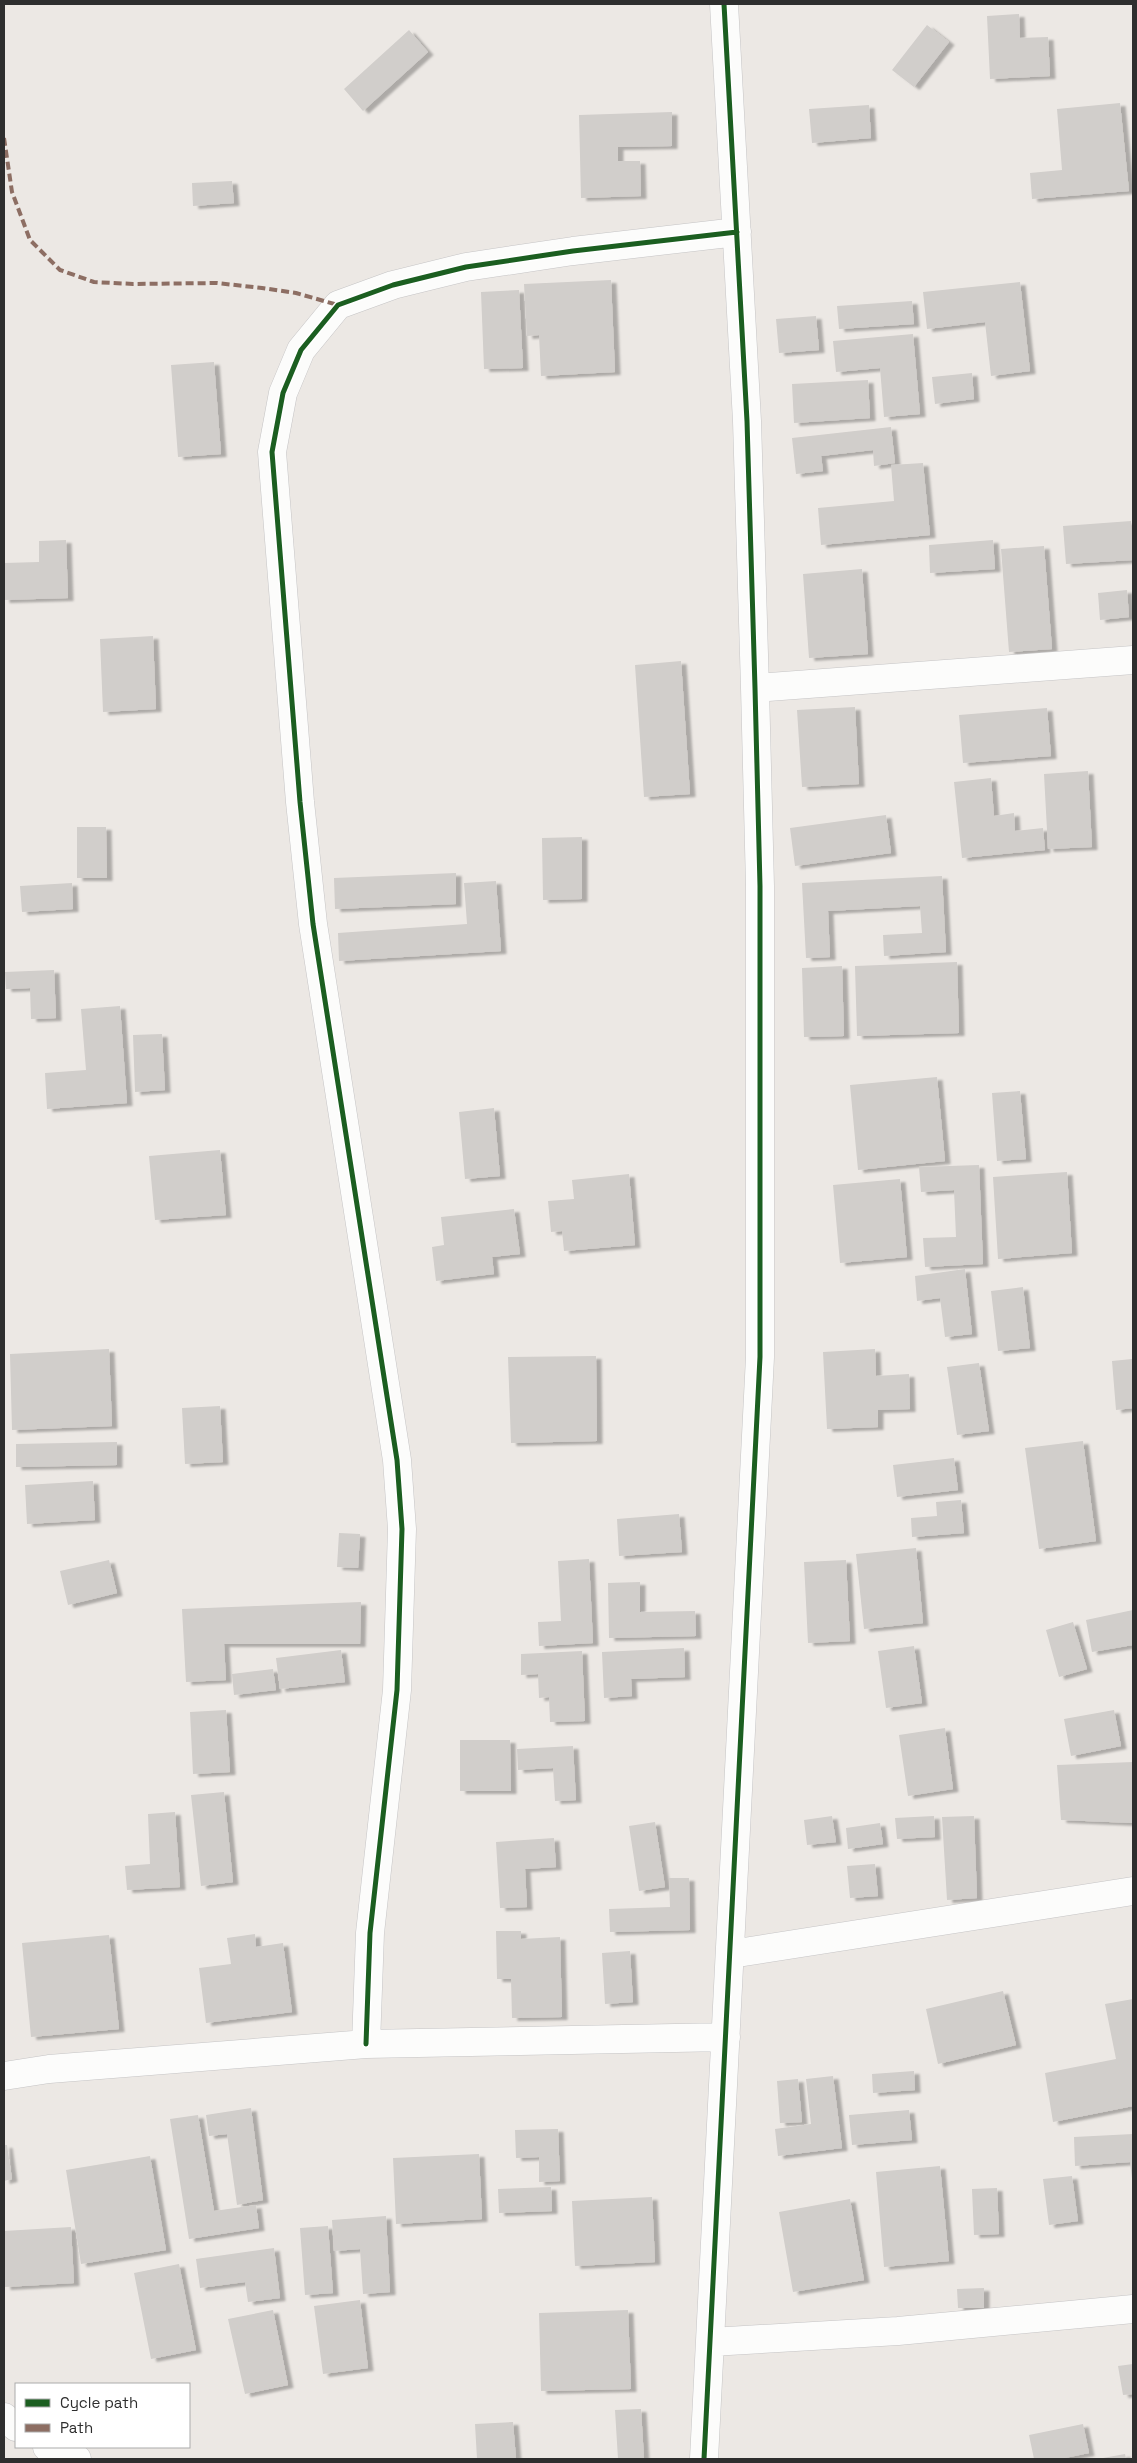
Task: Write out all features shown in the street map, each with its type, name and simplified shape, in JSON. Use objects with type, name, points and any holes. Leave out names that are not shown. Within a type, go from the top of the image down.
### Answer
[{"type":"street","points":[[704,2459],[760,1357],[760,886],[755,688],[738,232],[724,4]]},
{"type":"street","points":[[366,2044],[370,1933],[397,1690],[402,1529],[397,1460],[322,981],[300,802],[272,452],[283,393],[302,350],[338,305],[393,285],[466,267],[573,251],[738,232]]},
{"type":"street","points":[[755,688],[1133,660]]},
{"type":"street","points":[[731,1954],[1133,1891]]},
{"type":"street","points":[[4,2076],[49,2070],[366,2044],[726,2037]]},
{"type":"street","points":[[711,2342],[898,2331],[1133,2309]]},
{"type":"street","points":[[4,2416],[15,2426]]},
{"type":"street","points":[[49,2448],[77,2459]]},
{"type":"building","points":[[1019,14],[1020,38],[1048,37],[1050,76],[990,79],[987,16]]},
{"type":"building","points":[[927,25],[949,42],[914,87],[892,70]]},
{"type":"building","points":[[409,30],[428,52],[363,111],[344,89]]},
{"type":"building","points":[[1120,103],[1129,191],[1032,199],[1030,173],[1062,170],[1057,109]]},
{"type":"building","points":[[869,105],[871,138],[812,143],[809,109]]},
{"type":"building","points":[[672,112],[672,146],[618,147],[618,161],[640,161],[641,196],[581,198],[579,115]]},
{"type":"building","points":[[232,181],[234,203],[193,206],[192,183]]},
{"type":"building","points":[[611,280],[615,372],[541,376],[539,335],[527,336],[524,284]]},
{"type":"building","points":[[1020,282],[1030,371],[991,376],[985,322],[927,329],[923,292]]},
{"type":"building","points":[[519,290],[523,368],[484,369],[481,292]]},
{"type":"building","points":[[912,301],[914,324],[839,329],[837,306]]},
{"type":"building","points":[[816,316],[819,350],[779,353],[776,319]]},
{"type":"building","points":[[913,334],[920,414],[884,417],[880,368],[836,372],[833,341]]},
{"type":"building","points":[[214,362],[221,454],[178,457],[171,365]]},
{"type":"building","points":[[972,373],[974,399],[935,404],[932,377]]},
{"type":"building","points":[[868,380],[870,418],[794,423],[792,384]]},
{"type":"building","points":[[891,427],[895,463],[874,466],[873,450],[821,456],[823,471],[796,474],[792,438]]},
{"type":"building","points":[[923,463],[930,535],[821,545],[818,508],[894,501],[891,465]]},
{"type":"building","points":[[1131,521],[1133,560],[1066,564],[1063,526]]},
{"type":"building","points":[[66,540],[68,598],[4,600],[4,563],[39,562],[39,541]]},
{"type":"building","points":[[993,540],[995,569],[930,573],[929,545]]},
{"type":"building","points":[[1044,546],[1052,649],[1009,652],[1001,549]]},
{"type":"building","points":[[862,569],[868,654],[809,658],[803,574]]},
{"type":"building","points":[[1127,590],[1129,617],[1100,620],[1098,593]]},
{"type":"building","points":[[153,636],[156,709],[103,712],[100,639]]},
{"type":"building","points":[[681,661],[690,794],[644,797],[635,665]]},
{"type":"building","points":[[855,707],[859,784],[802,787],[797,710]]},
{"type":"building","points":[[1047,708],[1051,756],[963,763],[959,715]]},
{"type":"building","points":[[1088,771],[1092,847],[1048,849],[1044,774]]},
{"type":"building","points":[[991,778],[994,816],[1014,813],[1015,831],[1043,828],[1045,850],[962,858],[954,782]]},
{"type":"building","points":[[886,815],[891,853],[795,866],[790,828]]},
{"type":"building","points":[[77,827],[106,827],[107,878],[77,878]]},
{"type":"building","points":[[582,837],[582,899],[543,900],[542,838]]},
{"type":"building","points":[[456,873],[456,904],[335,909],[334,878]]},
{"type":"building","points":[[942,876],[946,952],[884,956],[883,935],[922,933],[920,906],[828,911],[830,957],[806,958],[802,883]]},
{"type":"building","points":[[496,881],[501,951],[339,961],[338,933],[467,924],[464,883]]},
{"type":"building","points":[[72,883],[73,909],[22,912],[20,886]]},
{"type":"building","points":[[957,962],[959,1033],[857,1036],[855,966]]},
{"type":"building","points":[[842,966],[844,1036],[804,1037],[802,968]]},
{"type":"building","points":[[54,970],[56,1018],[31,1019],[30,988],[6,989],[5,972]]},
{"type":"building","points":[[120,1006],[127,1103],[47,1109],[45,1073],[86,1070],[81,1009]]},
{"type":"building","points":[[162,1034],[165,1090],[135,1092],[133,1035]]},
{"type":"building","points":[[937,1077],[945,1161],[858,1170],[850,1085]]},
{"type":"building","points":[[1020,1091],[1026,1159],[997,1161],[992,1093]]},
{"type":"building","points":[[494,1108],[500,1176],[465,1179],[459,1112]]},
{"type":"building","points":[[220,1150],[226,1215],[155,1220],[149,1156]]},
{"type":"building","points":[[979,1165],[983,1264],[925,1267],[923,1238],[956,1237],[954,1190],[921,1192],[919,1167]]},
{"type":"building","points":[[1067,1172],[1072,1253],[998,1259],[993,1177]]},
{"type":"building","points":[[629,1174],[635,1245],[564,1251],[562,1231],[551,1232],[548,1201],[574,1199],[572,1180]]},
{"type":"building","points":[[900,1179],[907,1257],[840,1263],[833,1185]]},
{"type":"building","points":[[514,1209],[520,1254],[492,1257],[494,1274],[436,1281],[432,1247],[444,1245],[441,1217]]},
{"type":"building","points":[[965,1269],[972,1334],[945,1337],[940,1298],[917,1301],[915,1276]]},
{"type":"building","points":[[1023,1287],[1030,1348],[998,1351],[991,1291]]},
{"type":"building","points":[[109,1349],[112,1426],[12,1430],[10,1354]]},
{"type":"building","points":[[875,1349],[876,1376],[909,1374],[910,1409],[878,1410],[878,1427],[827,1429],[823,1352]]},
{"type":"building","points":[[596,1356],[597,1441],[511,1443],[508,1357]]},
{"type":"building","points":[[1132,1359],[1133,1408],[1116,1410],[1112,1361]]},
{"type":"building","points":[[979,1363],[989,1431],[957,1435],[947,1367]]},
{"type":"building","points":[[220,1406],[223,1462],[185,1464],[182,1408]]},
{"type":"building","points":[[1083,1441],[1096,1541],[1039,1549],[1025,1448]]},
{"type":"building","points":[[117,1442],[117,1465],[16,1467],[16,1444]]},
{"type":"building","points":[[954,1458],[958,1490],[897,1497],[893,1465]]},
{"type":"building","points":[[93,1481],[95,1520],[27,1524],[25,1485]]},
{"type":"building","points":[[961,1500],[964,1533],[912,1537],[911,1518],[937,1516],[936,1502]]},
{"type":"building","points":[[679,1514],[682,1552],[619,1556],[617,1519]]},
{"type":"building","points":[[339,1533],[360,1534],[358,1568],[337,1567]]},
{"type":"building","points":[[916,1548],[923,1623],[864,1629],[856,1554]]},
{"type":"building","points":[[589,1559],[593,1643],[539,1646],[538,1622],[561,1621],[558,1561]]},
{"type":"building","points":[[109,1560],[117,1593],[68,1605],[60,1571]]},
{"type":"building","points":[[846,1560],[850,1641],[808,1643],[804,1562]]},
{"type":"building","points":[[640,1582],[640,1612],[695,1611],[696,1636],[609,1638],[608,1583]]},
{"type":"building","points":[[361,1602],[360,1644],[224,1644],[226,1680],[186,1682],[182,1609]]},
{"type":"building","points":[[1133,1610],[1133,1645],[1092,1652],[1086,1620]]},
{"type":"building","points":[[1073,1622],[1087,1669],[1059,1677],[1046,1630]]},
{"type":"building","points":[[914,1646],[922,1703],[886,1708],[878,1651]]},
{"type":"building","points":[[684,1648],[685,1677],[631,1679],[632,1696],[604,1698],[602,1652]]},
{"type":"building","points":[[341,1650],[345,1682],[280,1689],[276,1658]]},
{"type":"building","points":[[582,1651],[585,1721],[550,1722],[549,1697],[539,1698],[538,1674],[521,1675],[521,1654]]},
{"type":"building","points":[[273,1669],[276,1690],[234,1695],[232,1674]]},
{"type":"building","points":[[226,1710],[230,1772],[193,1774],[190,1712]]},
{"type":"building","points":[[1114,1710],[1121,1746],[1071,1756],[1064,1719]]},
{"type":"building","points":[[945,1728],[953,1789],[908,1796],[899,1735]]},
{"type":"building","points":[[460,1740],[510,1740],[511,1791],[460,1791]]},
{"type":"building","points":[[573,1746],[576,1800],[555,1801],[553,1768],[518,1770],[517,1749]]},
{"type":"building","points":[[1133,1762],[1133,1823],[1061,1820],[1057,1765]]},
{"type":"building","points":[[224,1792],[233,1882],[201,1886],[191,1795]]},
{"type":"building","points":[[175,1812],[180,1887],[127,1890],[125,1866],[150,1864],[148,1814]]},
{"type":"building","points":[[832,1816],[836,1842],[807,1845],[804,1820]]},
{"type":"building","points":[[934,1816],[935,1837],[897,1839],[895,1818]]},
{"type":"building","points":[[974,1816],[977,1898],[947,1900],[942,1817]]},
{"type":"building","points":[[655,1822],[665,1887],[639,1891],[629,1826]]},
{"type":"building","points":[[880,1823],[883,1844],[848,1849],[846,1828]]},
{"type":"building","points":[[554,1838],[556,1867],[525,1869],[527,1907],[500,1908],[496,1842]]},
{"type":"building","points":[[875,1864],[878,1896],[850,1898],[847,1866]]},
{"type":"building","points":[[669,1878],[689,1878],[690,1930],[610,1932],[609,1909],[670,1907]]},
{"type":"building","points":[[496,1931],[521,1931],[521,1939],[560,1937],[562,2017],[512,2018],[511,1979],[497,1979]]},
{"type":"building","points":[[255,1934],[256,1947],[283,1943],[292,2012],[206,2023],[199,1968],[231,1964],[227,1938]]},
{"type":"building","points":[[109,1935],[119,2029],[31,2037],[22,1943]]},
{"type":"building","points":[[630,1951],[633,2002],[605,2004],[602,1953]]},
{"type":"building","points":[[1003,1991],[1016,2045],[938,2064],[926,2009]]},
{"type":"building","points":[[1133,1999],[1133,2106],[1053,2122],[1045,2073],[1116,2059],[1105,2004]]},
{"type":"building","points":[[914,2071],[915,2090],[873,2093],[872,2074]]},
{"type":"building","points":[[833,2076],[842,2148],[778,2156],[775,2129],[811,2124],[806,2079]]},
{"type":"building","points":[[798,2079],[802,2122],[780,2123],[777,2081]]},
{"type":"building","points":[[251,2108],[263,2200],[237,2205],[227,2134],[209,2136],[206,2115]]},
{"type":"building","points":[[909,2110],[912,2140],[852,2145],[849,2115]]},
{"type":"building","points":[[198,2115],[214,2211],[256,2205],[259,2228],[189,2239],[170,2119]]},
{"type":"building","points":[[558,2129],[560,2181],[539,2182],[539,2157],[516,2158],[515,2130]]},
{"type":"building","points":[[1133,2134],[1133,2187],[1130,2162],[1075,2166],[1074,2137]]},
{"type":"building","points":[[4,2145],[7,2145],[12,2179],[4,2181]]},
{"type":"building","points":[[479,2154],[482,2219],[396,2224],[393,2158]]},
{"type":"building","points":[[150,2156],[166,2250],[81,2264],[66,2170]]},
{"type":"building","points":[[940,2166],[949,2261],[884,2267],[876,2172]]},
{"type":"building","points":[[1072,2176],[1078,2221],[1049,2225],[1043,2179]]},
{"type":"building","points":[[551,2187],[552,2211],[499,2213],[498,2189]]},
{"type":"building","points":[[997,2188],[999,2234],[974,2235],[972,2189]]},
{"type":"building","points":[[652,2197],[655,2262],[575,2266],[572,2201]]},
{"type":"building","points":[[850,2199],[864,2280],[793,2292],[779,2212]]},
{"type":"building","points":[[386,2216],[390,2292],[363,2294],[360,2249],[334,2251],[332,2220]]},
{"type":"building","points":[[328,2226],[333,2293],[305,2295],[300,2228]]},
{"type":"building","points":[[71,2227],[74,2283],[5,2287],[4,2231]]},
{"type":"building","points":[[274,2248],[280,2298],[248,2302],[245,2282],[200,2288],[196,2259]]},
{"type":"building","points":[[179,2264],[196,2350],[151,2359],[134,2273]]},
{"type":"building","points":[[984,2288],[984,2308],[958,2308],[957,2289]]},
{"type":"building","points":[[360,2300],[368,2368],[323,2374],[314,2306]]},
{"type":"building","points":[[273,2310],[288,2385],[245,2394],[228,2319]]},
{"type":"building","points":[[628,2310],[631,2389],[541,2391],[539,2313]]},
{"type":"building","points":[[1133,2364],[1133,2394],[1123,2395],[1118,2366]]},
{"type":"building","points":[[641,2409],[644,2459],[618,2459],[615,2410]]},
{"type":"building","points":[[513,2422],[516,2459],[477,2459],[475,2424]]},
{"type":"building","points":[[1083,2424],[1089,2453],[1060,2459],[1034,2459],[1029,2435]]},
{"type":"building","points":[[1125,2454],[1126,2459],[1103,2459],[1103,2458]]},
{"type":"marked path","points":[[4,138],[12,192],[30,240],[60,270],[94,282],[133,284],[217,283],[296,293],[338,305]]},
{"type":"cycle path","points":[[704,2459],[760,1357],[760,886],[755,688],[747,421],[724,4]]},
{"type":"cycle path","points":[[366,2044],[370,1933],[397,1690],[402,1529],[397,1460],[313,924],[300,802],[272,452],[283,393],[301,350],[338,305],[393,285],[466,267],[573,251],[737,232]]}]
